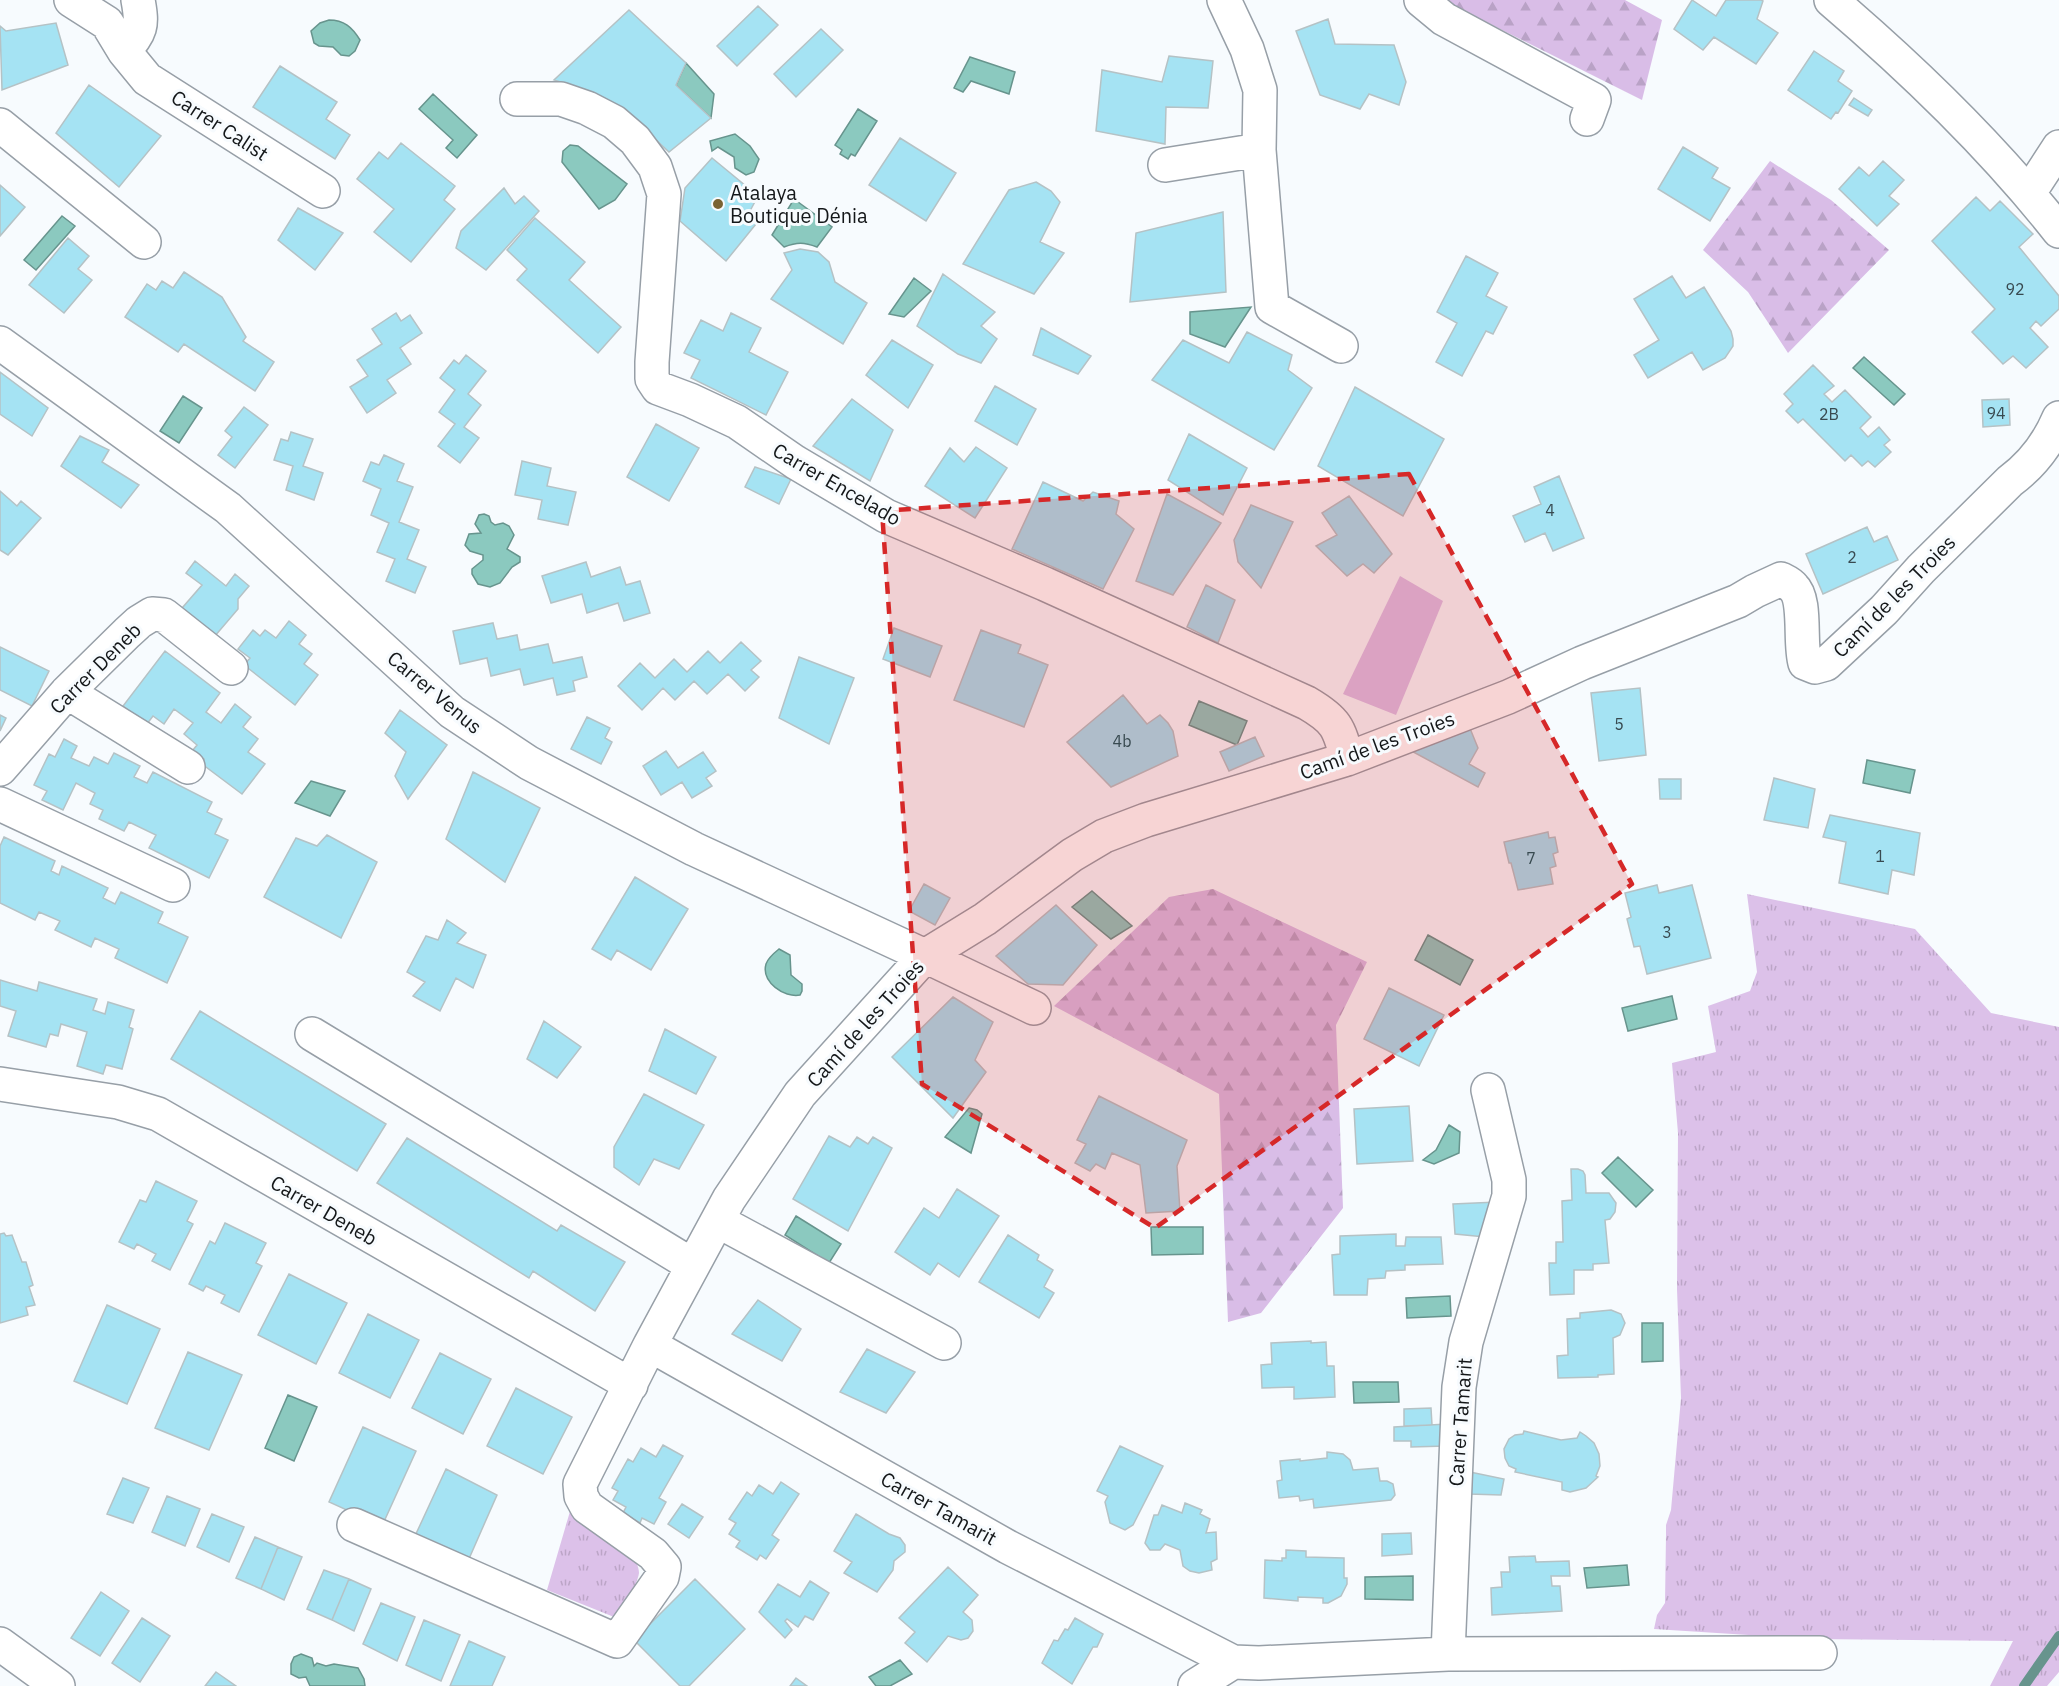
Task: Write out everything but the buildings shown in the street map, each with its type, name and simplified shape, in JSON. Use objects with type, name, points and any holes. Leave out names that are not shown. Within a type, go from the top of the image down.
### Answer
[{"type":"street","name":"Carrer Calist","points":[[71,0],[107,22],[124,51],[147,78],[323,191]]},
{"type":"street","points":[[124,51],[139,34],[141,21],[138,0]]},
{"type":"street","points":[[1224,0],[1246,49],[1260,90],[1259,150],[1272,307],[1341,346]]},
{"type":"street","points":[[1421,0],[1444,19],[1594,100],[1587,119]]},
{"type":"street","points":[[1831,0],[1931,90],[2029,193],[2059,231]]},
{"type":"street","name":"Carrer Encelado","points":[[517,99],[561,99],[587,108],[614,122],[635,140],[655,167],[664,194],[652,362],[652,379],[658,388],[700,404],[736,422],[795,462],[886,516],[1045,584],[1307,703],[1333,722],[1340,731],[1347,759]]},
{"type":"street","points":[[0,125],[144,242]]},
{"type":"street","points":[[2029,193],[2059,147]]},
{"type":"street","points":[[1165,165],[1259,150]]},
{"type":"street","name":"Carrer Venus","points":[[0,343],[228,507],[453,712],[510,751],[694,849],[1034,1008]]},
{"type":"street","name":"Camí de les Troies","points":[[354,1526],[617,1641],[662,1577],[664,1567],[653,1554],[587,1507],[580,1496],[580,1484],[650,1345],[729,1199],[800,1094],[925,956],[985,919],[1072,855],[1104,836],[1146,820],[1347,759],[1738,602],[1781,579],[1792,585],[1798,594],[1801,651],[1805,663],[1815,667],[1826,664],[1884,610],[1921,569],[2010,481],[2027,469],[2046,446],[2059,418]]},
{"type":"street","name":"Carrer Deneb","points":[[0,769],[67,692],[127,633],[152,614],[164,615],[231,668]]},
{"type":"street","points":[[67,692],[188,767]]},
{"type":"street","points":[[0,804],[173,885]]},
{"type":"street","points":[[312,1035],[692,1265]]},
{"type":"street","name":"Carrer Deneb","points":[[0,1084],[118,1102],[158,1114],[631,1385]]},
{"type":"street","name":"Carrer Tamarit","points":[[1449,1654],[1459,1387],[1466,1342],[1509,1196],[1509,1180],[1488,1090]]},
{"type":"street","points":[[718,1221],[944,1343]]},
{"type":"street","name":"Carrer Tamarit","points":[[650,1345],[1008,1547],[1233,1662],[1259,1664],[1449,1654],[1821,1653]]},
{"type":"street","points":[[0,1644],[58,1686]]},
{"type":"street","points":[[1195,1686],[1233,1662]]},
{"type":"highlighted area","points":[[1409,474],[1632,884],[1155,1228],[922,1084],[882,511]]},
{"type":"green space","points":[[1442,0],[1625,0],[1662,20],[1642,100]]},
{"type":"green space","points":[[1770,161],[1831,200],[1889,250],[1788,353],[1748,292],[1703,250]]},
{"type":"green space","points":[[1400,576],[1443,601],[1396,715],[1343,694]]},
{"type":"green space","points":[[1213,889],[1367,962],[1336,1025],[1343,1208],[1261,1313],[1228,1322],[1219,1094],[1054,1006],[1169,897]]},
{"type":"green space","points":[[1747,894],[1915,929],[1991,1013],[2059,1027],[2059,1672],[2047,1686],[1990,1686],[2013,1641],[1812,1639],[1654,1629],[1657,1615],[1665,1603],[1666,1525],[1671,1510],[1681,1398],[1677,1289],[1678,1133],[1672,1063],[1716,1052],[1708,1006],[1750,991],[1757,972]]},
{"type":"green space","points":[[571,1508],[631,1555],[638,1566],[639,1573],[635,1584],[614,1617],[547,1590]]},
{"type":"shaded area","points":[[329,20],[347,25],[360,40],[355,51],[349,56],[341,55],[333,47],[319,46],[314,43],[311,31],[320,23]]},
{"type":"shaded area","points":[[970,57],[1015,72],[1009,94],[971,81],[963,92],[954,88]]},
{"type":"shaded area","points":[[686,63],[714,94],[711,118],[676,85]]},
{"type":"shaded area","points":[[433,94],[477,135],[457,158],[446,148],[453,140],[419,109]]},
{"type":"shaded area","points":[[858,109],[877,121],[855,156],[851,154],[848,159],[840,154],[842,150],[835,145]]},
{"type":"shaded area","points":[[735,134],[750,146],[759,159],[754,172],[746,175],[735,168],[734,157],[718,147],[712,151],[710,141]]},
{"type":"shaded area","points":[[570,145],[578,146],[627,184],[615,200],[599,209],[562,162],[563,151]]},
{"type":"shaded area","points":[[794,199],[832,227],[817,247],[800,243],[784,247],[772,235]]},
{"type":"shaded area","points":[[62,216],[75,226],[36,270],[24,260]]},
{"type":"shaded area","points":[[914,278],[931,291],[904,317],[889,314]]},
{"type":"shaded area","points":[[1251,307],[1225,347],[1190,334],[1190,312]]},
{"type":"shaded area","points":[[1864,357],[1905,394],[1894,405],[1853,368]]},
{"type":"shaded area","points":[[183,396],[202,408],[179,443],[160,431]]},
{"type":"shaded area","points":[[479,515],[489,516],[495,525],[503,523],[509,526],[514,535],[507,549],[520,557],[520,562],[512,567],[500,583],[490,587],[478,584],[472,574],[472,569],[483,560],[483,555],[470,551],[465,545],[469,534],[481,533],[475,524]]},
{"type":"shaded area","points":[[1199,701],[1247,721],[1237,745],[1189,725]]},
{"type":"shaded area","points":[[1867,760],[1915,770],[1910,793],[1863,783]]},
{"type":"shaded area","points":[[311,781],[345,791],[330,816],[295,803]]},
{"type":"shaded area","points":[[1092,891],[1132,926],[1111,939],[1072,907]]},
{"type":"shaded area","points":[[1428,935],[1473,960],[1460,985],[1415,960]]},
{"type":"shaded area","points":[[779,949],[790,955],[791,975],[802,984],[800,995],[781,991],[770,983],[767,977],[766,964]]},
{"type":"shaded area","points":[[1672,996],[1677,1019],[1628,1031],[1622,1008]]},
{"type":"shaded area","points":[[969,1108],[982,1114],[971,1153],[945,1137]]},
{"type":"shaded area","points":[[1449,1125],[1460,1132],[1459,1153],[1434,1164],[1423,1160],[1436,1150]]},
{"type":"shaded area","points":[[1618,1157],[1653,1190],[1636,1207],[1602,1173]]},
{"type":"shaded area","points":[[796,1216],[841,1244],[829,1263],[785,1235]]},
{"type":"shaded area","points":[[1151,1227],[1203,1227],[1203,1254],[1152,1255]]},
{"type":"shaded area","points":[[1450,1296],[1451,1316],[1407,1318],[1406,1298]]},
{"type":"shaded area","points":[[1642,1323],[1663,1323],[1663,1361],[1642,1362]]},
{"type":"shaded area","points":[[1353,1382],[1398,1382],[1399,1402],[1354,1403]]},
{"type":"shaded area","points":[[288,1395],[317,1407],[294,1461],[265,1448]]},
{"type":"shaded area","points":[[1627,1565],[1629,1585],[1587,1588],[1584,1568]]},
{"type":"shaded area","points":[[1413,1576],[1413,1600],[1365,1599],[1365,1577]]},
{"type":"shaded area","points":[[301,1654],[312,1658],[314,1666],[317,1663],[326,1666],[334,1664],[358,1668],[365,1686],[310,1686],[306,1677],[299,1678],[291,1674],[294,1657]]},
{"type":"shaded area","points":[[900,1660],[912,1674],[890,1686],[876,1686],[869,1677]]},
{"type":"waterway","points":[[2024,1686],[2059,1636]]},
{"type":"place","name":"Atalaya Boutique Dénia","points":[[718,204]]}]
